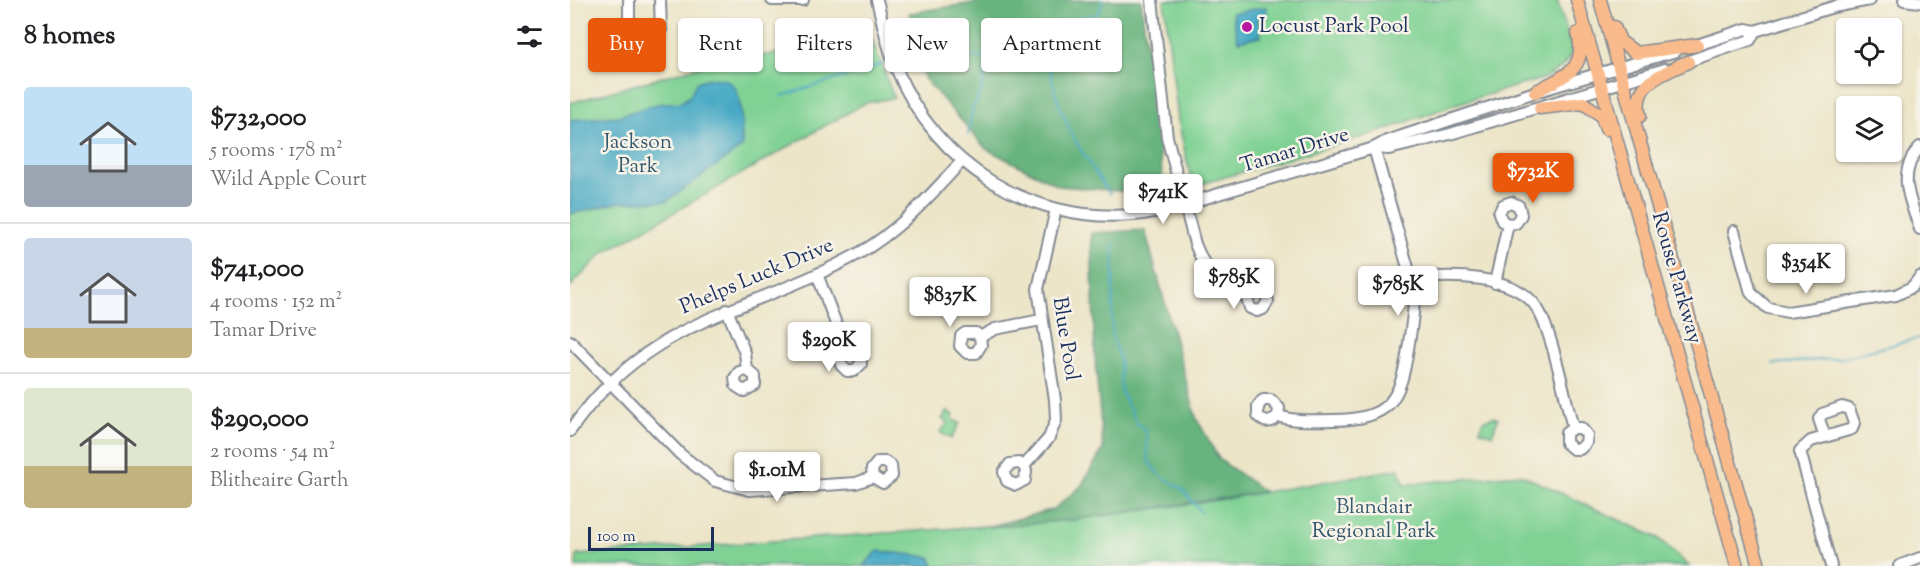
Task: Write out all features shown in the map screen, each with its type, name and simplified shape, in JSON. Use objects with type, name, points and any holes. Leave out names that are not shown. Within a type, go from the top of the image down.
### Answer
[{"type":"main road","points":[[1535,92],[1573,71],[1581,56],[1582,47],[1570,0]]},
{"type":"main road","name":"Rouse Parkway","points":[[1577,0],[1737,566]]},
{"type":"main road","name":"Rouse Parkway","points":[[1600,0],[1759,566]]},
{"type":"main road","points":[[1606,0],[1620,41],[1631,51],[1644,54],[1697,45]]},
{"type":"main road","points":[[1671,255],[1663,198],[1637,107],[1641,92],[1649,80],[1688,62]]},
{"type":"main road","points":[[1540,108],[1583,103],[1600,115],[1619,172],[1641,225]]},
{"type":"street","points":[[628,0],[629,33],[660,32],[660,0]]},
{"type":"street","points":[[772,0],[803,0]]},
{"type":"street","name":"Tamar Drive","points":[[877,0],[897,71],[924,119],[961,162],[1014,195],[1056,209],[1106,217],[1134,215],[1184,205],[1374,148],[1387,141],[1535,92],[1619,69],[1746,29],[1755,31],[1833,6],[1870,0]]},
{"type":"street","points":[[1152,0],[1165,124],[1184,205],[1202,260],[1219,279],[1246,298]]},
{"type":"street","points":[[1904,0],[1920,2]]},
{"type":"street","name":"Tamar Drive","points":[[1374,148],[1389,149],[1602,90],[1750,40],[1755,31]]},
{"type":"street","points":[[1920,147],[1911,159],[1905,177],[1908,196],[1920,229]]},
{"type":"street","points":[[1278,416],[1294,420],[1360,419],[1380,412],[1394,399],[1403,379],[1413,313],[1412,279],[1374,148]]},
{"type":"street","name":"Phelps Luck Drive","points":[[570,430],[610,382],[632,362],[670,336],[857,255],[900,225],[961,162]]},
{"type":"street","name":"Blue Pool","points":[[1024,466],[1048,438],[1056,420],[1055,400],[1041,320],[1039,274],[1056,209]]},
{"type":"street","points":[[1495,283],[1508,224]]},
{"type":"street","points":[[1734,231],[1751,293],[1762,305],[1781,312],[1896,295],[1912,287],[1920,277]]},
{"type":"street","points":[[817,274],[846,350]]},
{"type":"street","points":[[1412,279],[1447,276],[1495,283],[1524,294],[1539,310],[1573,428]]},
{"type":"street","points":[[727,310],[745,353],[747,370]]},
{"type":"street","points":[[980,337],[995,329],[1041,320]]},
{"type":"street","points":[[570,341],[694,467],[725,485],[749,490],[763,490],[856,483],[873,477]]},
{"type":"street","points":[[1825,437],[1807,444],[1800,456],[1831,566]]},
{"type":"street","points":[[1899,566],[1916,562]]},
{"type":"green space","points":[[991,0],[1141,0],[1164,189],[1131,192],[1059,186],[986,149],[924,78],[923,72],[969,72],[969,18],[910,18],[909,13]]},
{"type":"green space","points":[[1164,0],[1557,0],[1572,48],[1571,55],[1563,66],[1545,78],[1459,103],[1379,132],[1195,186],[1192,184],[1178,120]]},
{"type":"green space","name":"Jackson Park","points":[[873,42],[894,98],[865,103],[603,253],[570,287],[570,103],[680,72],[763,72],[763,56],[775,54],[775,72],[873,72]]},
{"type":"green space","points":[[1145,230],[1196,417],[1219,459],[1265,492],[1072,520],[988,527],[1054,509],[1081,486],[1103,449],[1095,358],[1091,233]]},
{"type":"green space","points":[[947,411],[954,415],[952,419],[960,423],[951,439],[940,432],[948,423],[942,419]]},
{"type":"green space","points":[[1493,417],[1498,419],[1492,435],[1480,430],[1483,420]]},
{"type":"green space","name":"Blandair Regional Park","points":[[1398,469],[1405,484],[1520,474],[1658,538],[1689,566],[576,566],[577,555],[1072,520],[1218,500]]},
{"type":"water","name":"Locust Park Pool","points":[[1266,7],[1267,14],[1257,19],[1261,36],[1238,41],[1232,13]]},
{"type":"water","points":[[705,79],[723,79],[733,85],[736,90],[741,114],[742,147],[667,201],[621,202],[570,214],[570,120],[619,116],[657,104],[681,102],[689,97],[697,82]]},
{"type":"water","points":[[878,551],[930,557],[934,566],[863,566]]},
{"type":"waterway","points":[[969,56],[1049,63],[1073,42],[1081,17],[1097,15],[1102,6],[1101,0]]},
{"type":"waterway","points":[[782,96],[885,63]]},
{"type":"waterway","points":[[968,135],[972,110],[981,92],[985,72]]},
{"type":"waterway","points":[[1051,72],[1058,101],[1071,132],[1110,194]]},
{"type":"waterway","points":[[1114,243],[1112,335],[1120,361],[1121,392],[1137,423],[1146,431],[1148,459],[1151,465],[1161,476],[1182,489],[1201,512]]},
{"type":"waterway","points":[[1773,364],[1841,358],[1920,338]]},
{"type":"place","name":"Locust Park Pool","points":[[1247,27]]}]
